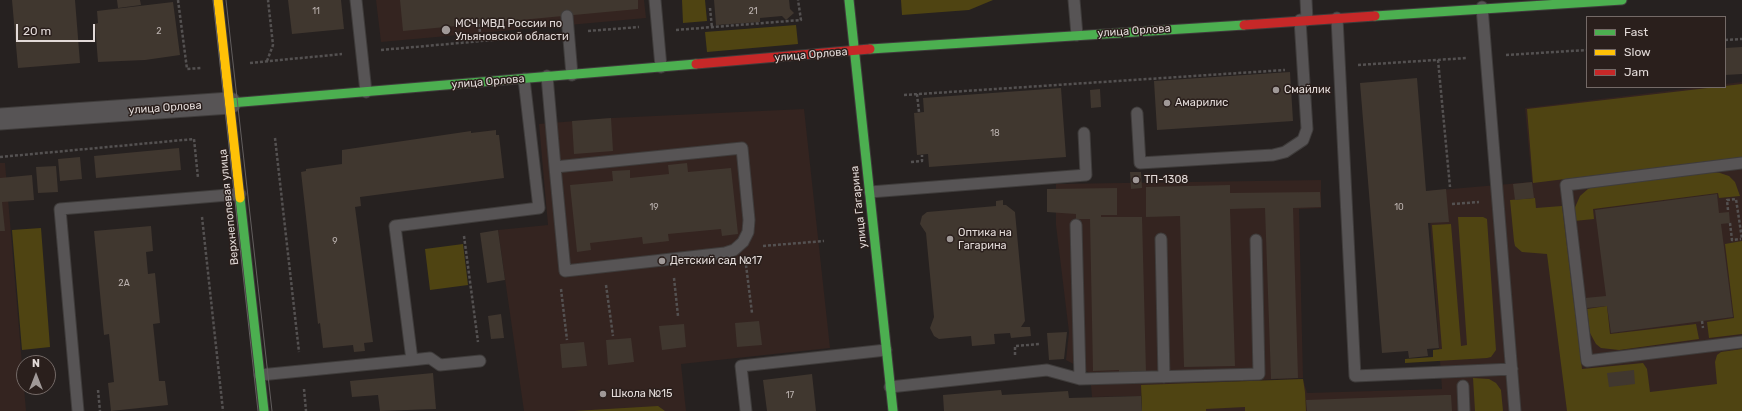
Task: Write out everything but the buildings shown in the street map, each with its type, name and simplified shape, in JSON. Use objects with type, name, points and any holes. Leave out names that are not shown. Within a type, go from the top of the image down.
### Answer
[{"type":"street","name":"Верхнеполевая улица","points":[[218,0],[264,411]]},
{"type":"street","name":"улица Гагарина","points":[[849,0],[892,411]]},
{"type":"street","name":"улица Орлова","points":[[0,119],[230,103],[855,51],[1337,18],[1482,4],[1616,0]]},
{"type":"lane","points":[[356,0],[366,92]]},
{"type":"lane","points":[[655,0],[661,67]]},
{"type":"lane","points":[[1074,0],[1077,35]]},
{"type":"lane","points":[[1137,113],[1140,163],[1279,153],[1298,144],[1303,140],[1307,129],[1303,69],[1303,20],[1306,0]]},
{"type":"lane","points":[[1482,4],[1515,411]]},
{"type":"lane","points":[[567,16],[572,75]]},
{"type":"lane","points":[[1337,18],[1355,376],[1512,370]]},
{"type":"lane","points":[[547,76],[555,167],[565,271],[725,253],[744,245],[748,232],[749,220],[742,148],[555,167]]},
{"type":"lane","points":[[412,360],[395,226],[539,208],[524,79]]},
{"type":"lane","points":[[870,192],[1086,175],[1084,133]]},
{"type":"lane","points":[[1742,163],[1566,185],[1587,361],[1742,342]]},
{"type":"lane","points":[[78,411],[60,209],[240,194]]},
{"type":"lane","points":[[1076,225],[1080,379]]},
{"type":"lane","points":[[1161,239],[1164,377]]},
{"type":"lane","points":[[890,387],[1047,370],[1080,379],[1259,374],[1256,240]]},
{"type":"lane","points":[[746,411],[741,366],[886,350]]},
{"type":"lane","points":[[260,375],[430,358],[440,365],[480,361]]},
{"type":"lane","points":[[1462,386],[1464,411]]},
{"type":"path","points":[[178,0],[187,69]]},
{"type":"path","points":[[268,0],[273,45],[267,61],[648,26],[658,32],[801,20],[798,0]]},
{"type":"path","points":[[710,8],[712,28]]},
{"type":"path","points":[[479,24],[481,41]]},
{"type":"path","points":[[1726,40],[1742,39]]},
{"type":"path","points":[[1339,66],[1586,50]]},
{"type":"path","points":[[1438,60],[1450,187]]},
{"type":"path","points":[[904,95],[1303,69]]},
{"type":"path","points":[[917,94],[919,112]]},
{"type":"path","points":[[275,138],[306,411]]},
{"type":"path","points":[[0,157],[194,139],[223,411]]},
{"type":"path","points":[[911,162],[922,161],[922,155]]},
{"type":"path","points":[[1728,210],[1727,200],[1736,199],[1741,239],[1732,240],[1730,223]]},
{"type":"path","points":[[1452,204],[1498,201]]},
{"type":"path","points":[[462,217],[480,361]]},
{"type":"path","points":[[752,314],[744,245],[824,241]]},
{"type":"path","points":[[672,259],[678,316]]},
{"type":"path","points":[[604,267],[613,336]]},
{"type":"path","points":[[565,271],[560,285],[567,340]]},
{"type":"path","points":[[1018,345],[1040,344]]},
{"type":"path","points":[[97,388],[100,411]]},
{"type":"shaded area","name":"МСЧ МВД России по Ульяновской области","points":[[376,0],[644,0],[646,18],[381,42]]},
{"type":"shaded area","points":[[682,0],[705,0],[707,21],[683,23]]},
{"type":"shaded area","points":[[901,0],[993,0],[969,10],[902,15]]},
{"type":"shaded area","points":[[796,25],[798,44],[707,52],[705,32]]},
{"type":"shaded area","points":[[1742,82],[1742,411],[1143,411],[1141,384],[1141,396],[1092,397],[1090,373],[1066,360],[1069,332],[1056,225],[1056,184],[1321,180],[1321,208],[1299,209],[1303,378],[1192,383],[1303,379],[1307,393],[1442,389],[1428,191],[1532,182],[1525,108],[1693,88],[1726,88],[1726,84]]},
{"type":"shaded area","points":[[1742,84],[1742,157],[1533,183],[1527,109],[1708,88],[1726,88],[1726,86]]},
{"type":"shaded area","name":"Детский сад №17","points":[[804,109],[830,348],[681,364],[686,411],[524,411],[498,230],[548,225],[539,124],[612,118]]},
{"type":"shaded area","points":[[0,163],[5,163],[21,355],[16,355],[16,395],[25,395],[26,411],[0,411]]},
{"type":"shaded area","points":[[1711,172],[1729,176],[1735,182],[1740,196],[1719,198],[1718,193],[1593,209],[1594,219],[1574,221],[1573,212],[1580,196],[1588,189],[1597,185]]},
{"type":"shaded area","points":[[1535,198],[1536,208],[1562,206],[1582,369],[1643,363],[1647,369],[1650,392],[1717,384],[1715,362],[1717,355],[1721,352],[1742,349],[1742,411],[1567,411],[1547,254],[1522,252],[1515,246],[1514,241],[1510,200]]},
{"type":"shaded area","points":[[1458,217],[1483,217],[1487,219],[1496,350],[1491,357],[1487,358],[1405,363],[1405,359],[1433,357],[1433,350],[1442,349],[1432,225],[1451,224],[1461,346],[1467,345]]},
{"type":"shaded area","points":[[41,228],[50,347],[22,350],[12,230]]},
{"type":"shaded area","points":[[1742,241],[1742,334],[1709,338],[1707,322],[1734,318],[1725,244]]},
{"type":"shaded area","points":[[463,244],[468,285],[430,290],[425,249]]},
{"type":"shaded area","points":[[1607,306],[1610,334],[1696,324],[1699,339],[1619,350],[1601,348],[1596,344],[1590,333],[1587,309]]},
{"type":"shaded area","points":[[1473,378],[1489,379],[1496,383],[1501,390],[1503,411],[1475,411]]},
{"type":"shaded area","points":[[1303,379],[1306,411],[1245,411],[1245,407],[1206,409],[1206,411],[1142,411],[1141,385]]},
{"type":"shaded area","points":[[658,406],[665,411],[574,411]]},
{"type":"tram line","points":[[213,0],[258,411]]},
{"type":"tram line","points":[[226,0],[272,411]]},
{"type":"traffic: fast","points":[[849,0],[893,411]]},
{"type":"traffic: fast","points":[[1375,16],[1622,0]]},
{"type":"traffic: fast","points":[[870,49],[1244,25]]},
{"type":"traffic: fast","points":[[230,103],[696,64]]},
{"type":"traffic: fast","points":[[240,198],[264,411]]},
{"type":"traffic: slow","points":[[218,0],[240,198]]},
{"type":"traffic: jam","points":[[1244,25],[1375,16]]},
{"type":"traffic: jam","points":[[696,64],[870,49]]},
{"type":"place","name":"МСЧ МВД России по Ульяновской области","points":[[446,30]]},
{"type":"place","name":"Смайлик","points":[[1276,90]]},
{"type":"place","name":"Амарилис","points":[[1167,103]]},
{"type":"place","name":"ТП-1308","points":[[1136,180]]},
{"type":"place","name":"Оптика на Гагарина","points":[[950,239]]},
{"type":"place","name":"Детский сад №17","points":[[662,261]]},
{"type":"place","name":"Школа №15","points":[[603,394]]}]
